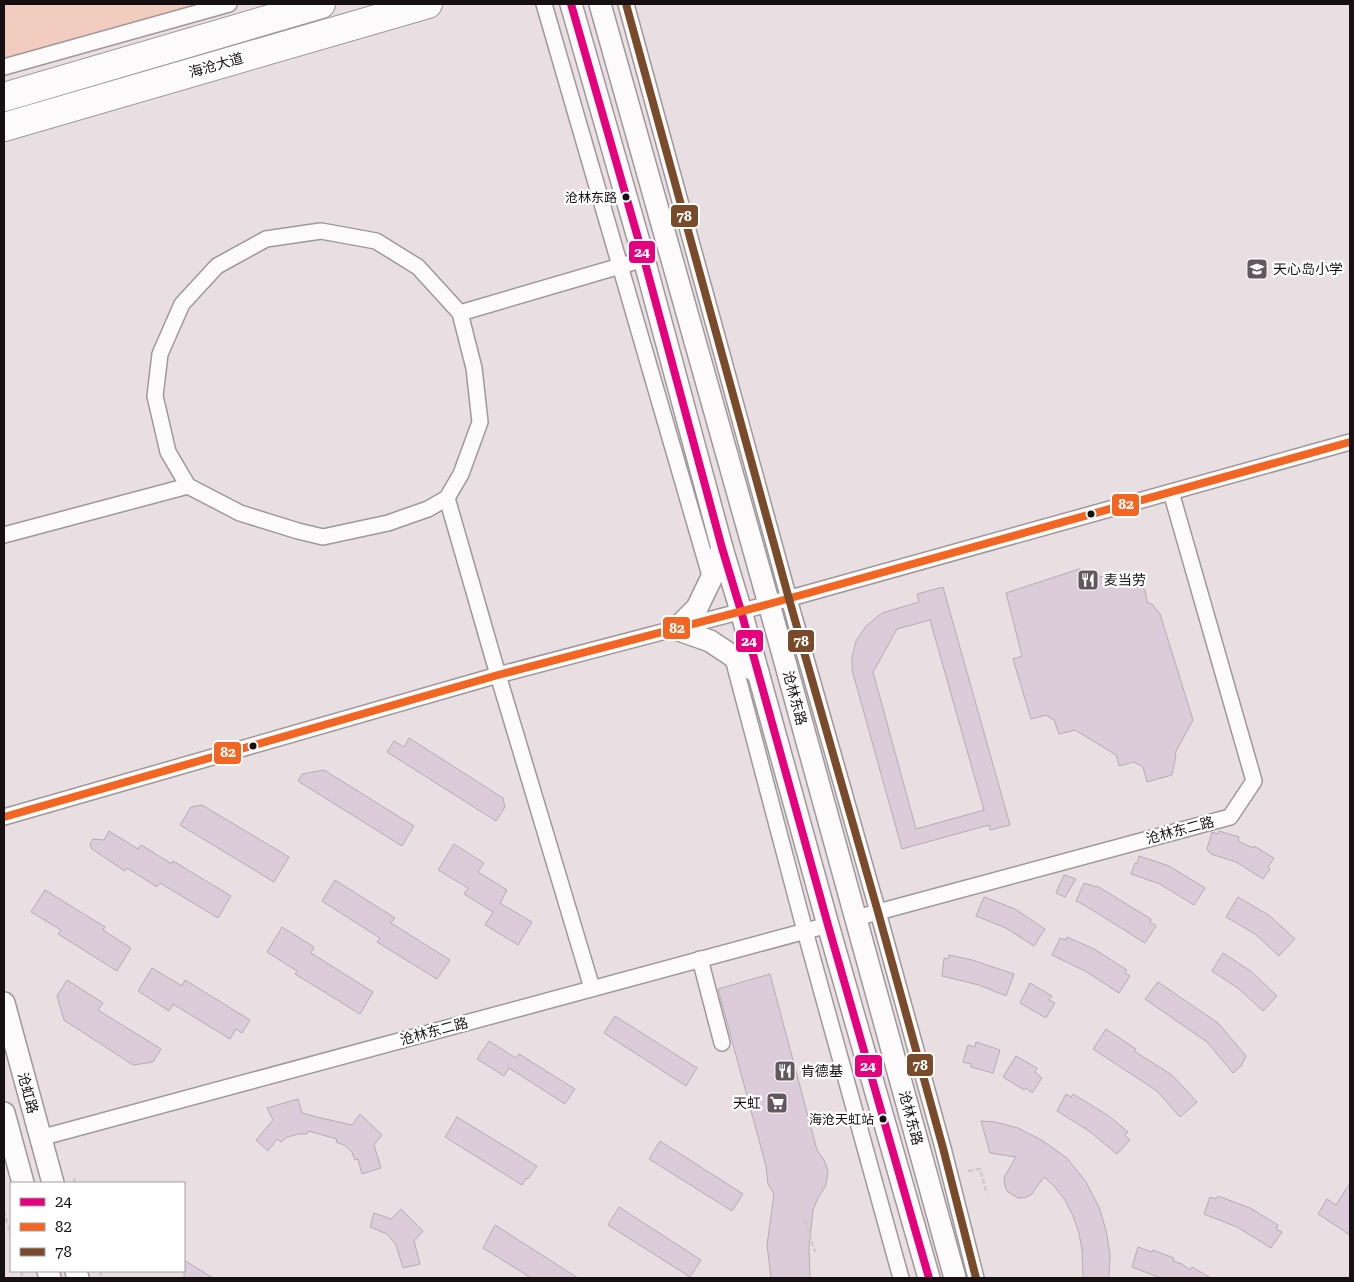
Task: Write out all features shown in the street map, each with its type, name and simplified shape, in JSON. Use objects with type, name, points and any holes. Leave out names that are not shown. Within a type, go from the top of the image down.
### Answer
[{"type":"highway","points":[[4,97],[321,4]]},
{"type":"highway","name":"海沧大道","points":[[4,126],[428,4]]},
{"type":"street","points":[[4,67],[229,4]]},
{"type":"street","points":[[544,4],[711,579]]},
{"type":"street","name":"沧林东路","points":[[570,4],[644,259],[722,548],[828,925],[930,1278]]},
{"type":"street","name":"沧林东路","points":[[600,4],[779,601],[856,918],[955,1278]]},
{"type":"street","points":[[626,4],[779,601],[878,912],[943,1148],[976,1278]]},
{"type":"street","points":[[321,231],[376,241],[418,268],[460,313],[474,368],[480,422],[461,474],[447,498],[428,509],[388,523],[323,537],[240,513],[188,486],[168,452],[155,396],[160,354],[182,304],[217,266],[266,240],[321,231]]},
{"type":"street","points":[[460,313],[644,259]]},
{"type":"street","points":[[4,817],[498,675],[779,601],[1350,442]]},
{"type":"street","points":[[4,535],[188,486]]},
{"type":"street","name":"沧林东二路","points":[[856,918],[1230,816],[1235,810],[1254,781],[1171,492]]},
{"type":"street","points":[[447,498],[592,988]]},
{"type":"street","points":[[676,629],[697,608],[711,579],[722,548]]},
{"type":"street","points":[[676,629],[710,641],[758,673]]},
{"type":"street","points":[[732,655],[805,931],[901,1278]]},
{"type":"street","name":"沧林东二路","points":[[40,1138],[828,925]]},
{"type":"street","points":[[700,959],[722,1043]]},
{"type":"street","name":"沧虹路","points":[[4,1003],[53,1182]]},
{"type":"street","name":"沧虹路","points":[[4,1113],[23,1182]]},
{"type":"path","points":[[968,1171],[980,1169],[987,1194]]},
{"type":"path","points":[[74,1178],[75,1182]]},
{"type":"path","points":[[4,1211],[10,1233]]},
{"type":"path","points":[[805,1220],[815,1252]]},
{"type":"shaded area","points":[[4,4],[219,4],[4,62]]},
{"type":"building","points":[[1079,569],[1093,572],[1101,577],[1117,572],[1133,576],[1145,590],[1147,602],[1152,604],[1160,614],[1193,720],[1175,753],[1172,775],[1147,782],[1143,767],[1134,762],[1119,766],[1116,755],[1075,730],[1059,734],[1054,720],[1046,715],[1031,719],[1013,659],[1022,656],[1006,593]]},
{"type":"building","points":[[943,587],[1010,825],[990,830],[989,825],[902,849],[852,670],[852,657],[856,641],[866,626],[882,613],[919,602],[917,594]],"holes":[[[930,620],[984,810],[916,829],[873,672],[897,629]]]},
{"type":"building","points":[[409,738],[503,798],[505,807],[496,821],[387,752],[394,741],[404,747]]},
{"type":"building","points":[[324,770],[414,826],[402,846],[298,781],[302,774]]},
{"type":"building","points":[[202,805],[289,857],[274,882],[180,825],[191,807]]},
{"type":"building","points":[[109,831],[138,849],[141,845],[172,864],[173,861],[231,896],[218,918],[160,883],[157,887],[127,868],[125,871],[92,849],[90,844],[93,839],[104,840]]},
{"type":"building","points":[[1219,831],[1239,837],[1238,841],[1253,848],[1254,846],[1274,858],[1268,867],[1270,869],[1263,879],[1236,862],[1211,854],[1207,849],[1212,832],[1218,834]]},
{"type":"building","points":[[454,844],[484,863],[478,872],[507,890],[500,903],[532,922],[518,945],[485,925],[493,912],[464,894],[468,888],[438,870]]},
{"type":"building","points":[[1139,856],[1169,866],[1205,888],[1194,905],[1160,884],[1131,874]]},
{"type":"building","points":[[1064,875],[1076,879],[1065,897],[1056,893]]},
{"type":"building","points":[[335,880],[395,918],[391,923],[450,960],[437,979],[377,942],[380,938],[322,901]]},
{"type":"building","points":[[1084,883],[1097,886],[1151,919],[1150,922],[1156,926],[1145,943],[1076,901]]},
{"type":"building","points":[[45,890],[105,927],[103,930],[131,948],[117,971],[58,934],[61,930],[31,912]]},
{"type":"building","points":[[984,897],[1015,909],[1045,929],[1034,946],[1006,928],[976,916]]},
{"type":"building","points":[[1238,897],[1270,916],[1295,939],[1279,956],[1255,934],[1226,917]]},
{"type":"building","points":[[282,927],[314,947],[311,953],[373,992],[360,1014],[295,974],[297,971],[267,952]]},
{"type":"building","points":[[1067,937],[1094,949],[1127,970],[1125,973],[1130,976],[1119,993],[1085,971],[1052,955],[1060,938],[1066,940]]},
{"type":"building","points":[[1223,953],[1252,972],[1277,996],[1263,1011],[1239,989],[1212,971]]},
{"type":"building","points":[[949,955],[972,960],[1014,974],[1006,996],[979,985],[942,976],[944,958],[948,959]]},
{"type":"building","points":[[152,968],[182,986],[185,980],[250,1020],[242,1033],[236,1029],[230,1039],[173,1004],[169,1011],[138,991]]},
{"type":"building","name":"天虹","points":[[770,974],[817,1150],[824,1160],[828,1171],[826,1185],[813,1210],[809,1247],[810,1278],[771,1278],[767,1245],[774,1194],[768,1184],[766,1166],[718,989]]},
{"type":"building","points":[[67,980],[103,1003],[98,1010],[161,1049],[153,1062],[133,1065],[64,1020],[57,996]]},
{"type":"building","points":[[1158,982],[1218,1023],[1246,1056],[1241,1066],[1233,1073],[1207,1042],[1145,999]]},
{"type":"building","points":[[1030,983],[1052,996],[1049,1000],[1055,1003],[1046,1018],[1020,1003]]},
{"type":"building","points":[[615,1016],[697,1068],[686,1086],[604,1033]]},
{"type":"building","points":[[1106,1029],[1136,1049],[1134,1051],[1172,1075],[1197,1102],[1180,1117],[1157,1091],[1093,1049]]},
{"type":"building","points":[[489,1041],[516,1058],[519,1054],[575,1089],[565,1104],[509,1068],[504,1076],[477,1059]]},
{"type":"building","points":[[976,1042],[1000,1050],[993,1073],[971,1067],[971,1064],[963,1062],[968,1045],[975,1047]]},
{"type":"building","points":[[1016,1056],[1037,1068],[1035,1072],[1042,1078],[1032,1093],[1003,1077]]},
{"type":"building","points":[[1066,1094],[1071,1097],[1073,1094],[1109,1116],[1128,1132],[1125,1135],[1130,1140],[1117,1154],[1089,1131],[1057,1111]]},
{"type":"building","points":[[298,1099],[302,1113],[321,1118],[352,1125],[360,1114],[382,1135],[374,1145],[381,1168],[362,1174],[358,1159],[355,1160],[352,1152],[344,1145],[336,1142],[337,1139],[308,1131],[307,1134],[287,1137],[281,1142],[277,1139],[268,1151],[256,1140],[273,1120],[267,1108]]},
{"type":"building","points":[[457,1117],[537,1166],[528,1179],[526,1178],[522,1185],[445,1137]]},
{"type":"building","points":[[981,1121],[995,1122],[1018,1128],[1043,1141],[1067,1158],[1086,1182],[1099,1207],[1106,1230],[1110,1254],[1109,1278],[1083,1278],[1082,1250],[1073,1216],[1065,1200],[1044,1177],[1031,1195],[1024,1198],[1018,1198],[1008,1192],[1005,1187],[1004,1177],[1016,1157],[990,1153]]},
{"type":"building","points":[[660,1141],[743,1194],[732,1211],[649,1159]]},
{"type":"building","points":[[1350,1183],[1350,1235],[1318,1214],[1327,1199],[1336,1205]]},
{"type":"building","points":[[1218,1196],[1250,1208],[1278,1225],[1276,1229],[1282,1232],[1271,1248],[1237,1227],[1204,1214],[1210,1197],[1216,1199]]},
{"type":"building","points":[[619,1207],[701,1260],[690,1277],[608,1225]]},
{"type":"building","points":[[401,1209],[423,1231],[414,1241],[420,1264],[403,1268],[396,1245],[387,1234],[370,1227],[374,1213],[391,1219]]},
{"type":"building","points":[[495,1225],[578,1278],[531,1278],[483,1248]]},
{"type":"building","points":[[1138,1247],[1152,1252],[1153,1250],[1174,1258],[1173,1261],[1182,1264],[1190,1270],[1192,1267],[1211,1278],[1161,1278],[1132,1267]]},
{"type":"building","points":[[185,1261],[213,1278],[184,1278]]},
{"type":"transit line","name":"24","points":[[571,4],[644,259],[722,548],[929,1278]]},
{"type":"transit line","name":"78","points":[[626,4],[789,599],[943,1148],[976,1278]]},
{"type":"transit line","name":"82","points":[[4,817],[498,675],[769,604],[1350,442]]},
{"type":"place","name":"沧林东路","points":[[626,197]]},
{"type":"place","name":"天心岛小学","points":[[1257,269]]},
{"type":"place","name":"麦当劳","points":[[1088,580]]},
{"type":"place","name":"肯德基","points":[[785,1071]]},
{"type":"place","name":"天虹","points":[[777,1103]]},
{"type":"place","name":"海沧天虹站","points":[[883,1119]]}]
